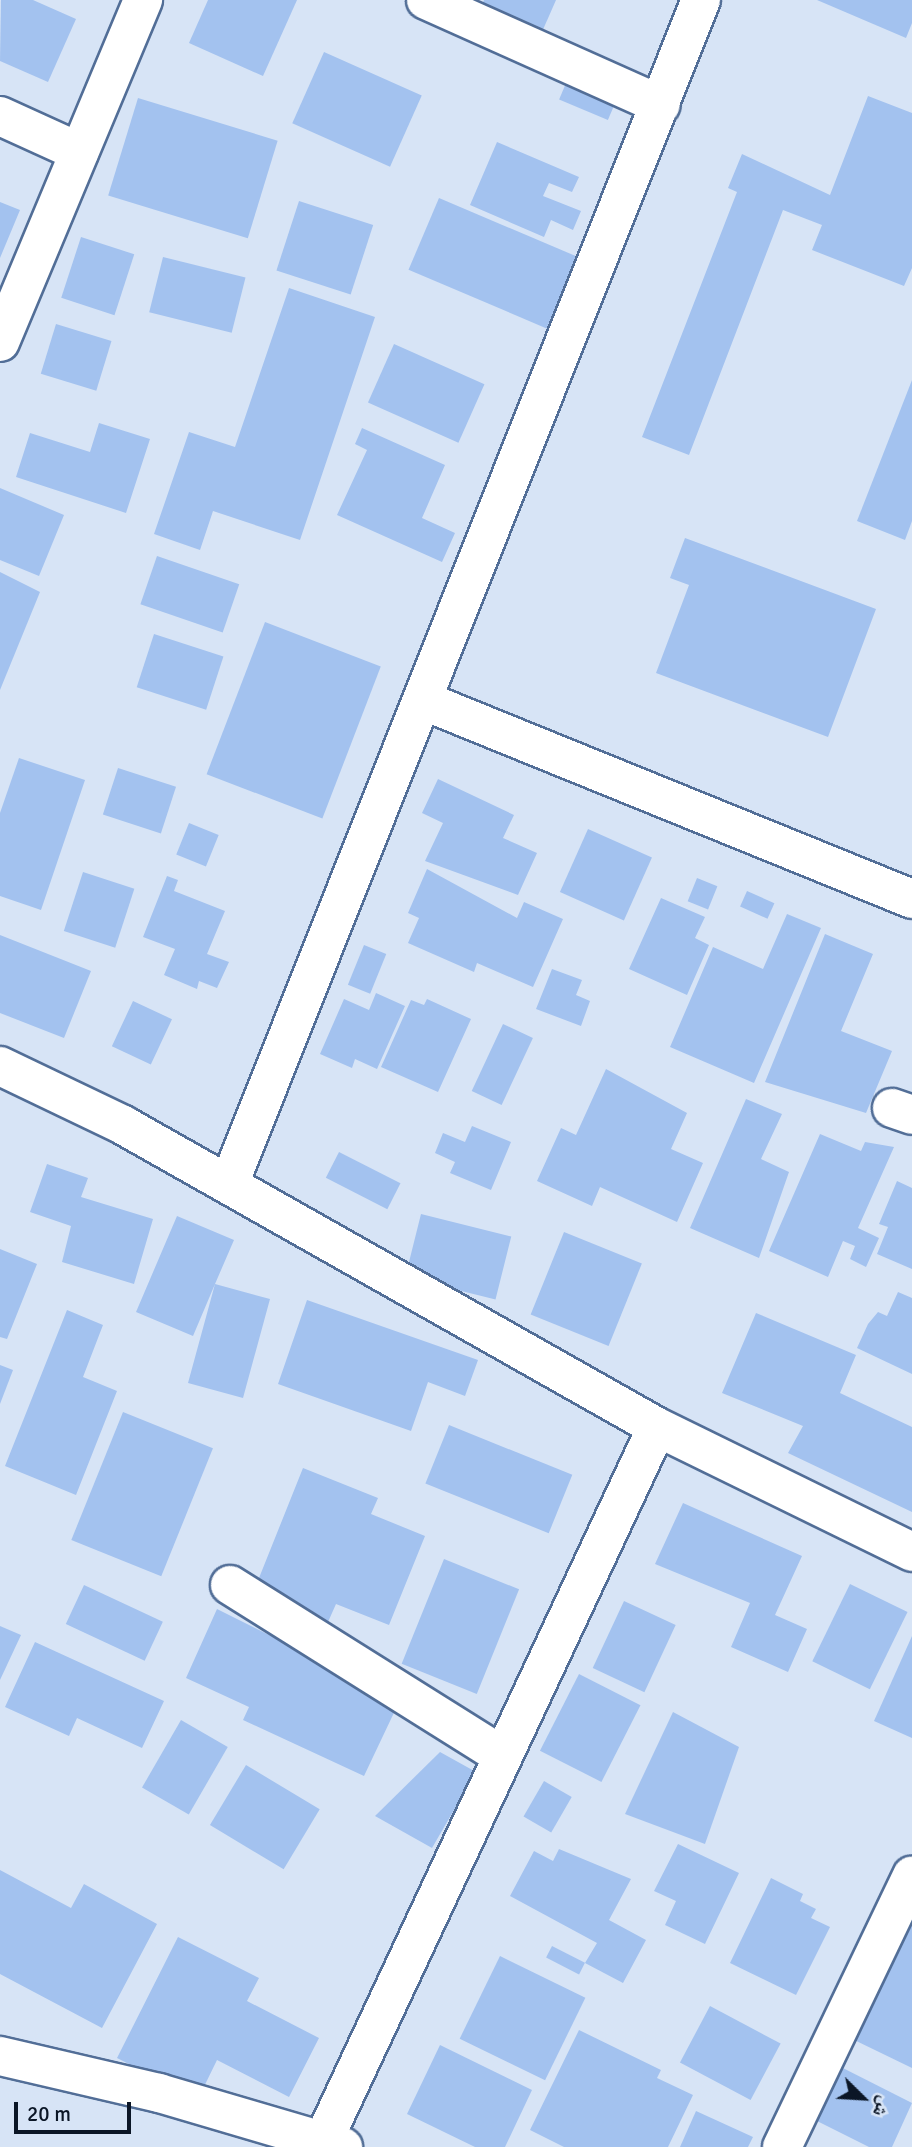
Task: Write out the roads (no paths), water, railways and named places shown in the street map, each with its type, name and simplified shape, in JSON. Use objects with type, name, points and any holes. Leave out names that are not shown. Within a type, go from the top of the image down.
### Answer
[{"type":"street","points":[[426,0],[661,105]]},
{"type":"street","points":[[229,1184],[701,0]]},
{"type":"street","points":[[0,342],[140,1]]},
{"type":"street","points":[[0,116],[79,152]]},
{"type":"street","points":[[422,700],[912,899]]},
{"type":"street","points":[[0,1066],[62,1093],[229,1184],[657,1427],[912,1552]]},
{"type":"street","points":[[0,2056],[333,2144],[501,1755],[657,1427]]},
{"type":"street","points":[[230,1585],[501,1755]]},
{"type":"street","points":[[782,2147],[910,1883]]}]
